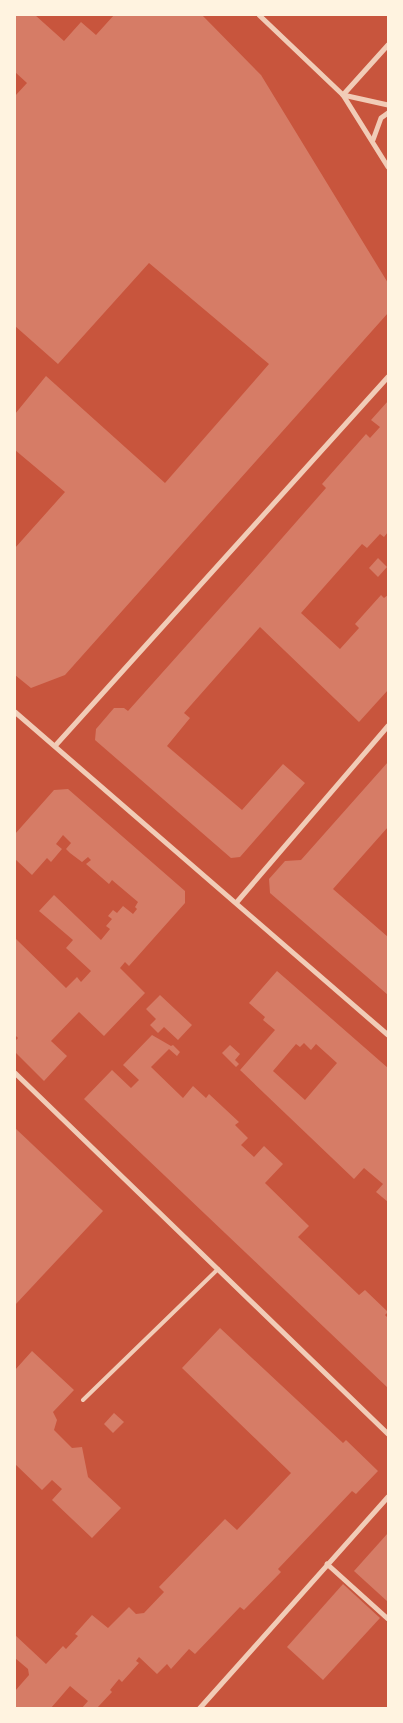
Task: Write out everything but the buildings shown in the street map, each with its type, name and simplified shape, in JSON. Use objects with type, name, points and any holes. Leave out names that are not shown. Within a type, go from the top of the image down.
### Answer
[{"type":"street","points":[[259,15],[343,95],[373,140],[388,167]]},
{"type":"street","points":[[343,95],[388,45]]},
{"type":"street","points":[[343,95],[388,105]]},
{"type":"street","points":[[373,140],[381,118],[388,114]]},
{"type":"street","points":[[55,746],[388,377]]},
{"type":"street","points":[[15,712],[237,902],[388,1035]]},
{"type":"street","points":[[237,902],[388,726]]},
{"type":"street","points":[[15,1073],[388,1434]]},
{"type":"street","points":[[200,1708],[388,1498]]},
{"type":"street","points":[[327,1564],[388,1619]]},
{"type":"lane","points":[[84,1400],[218,1269]]}]
